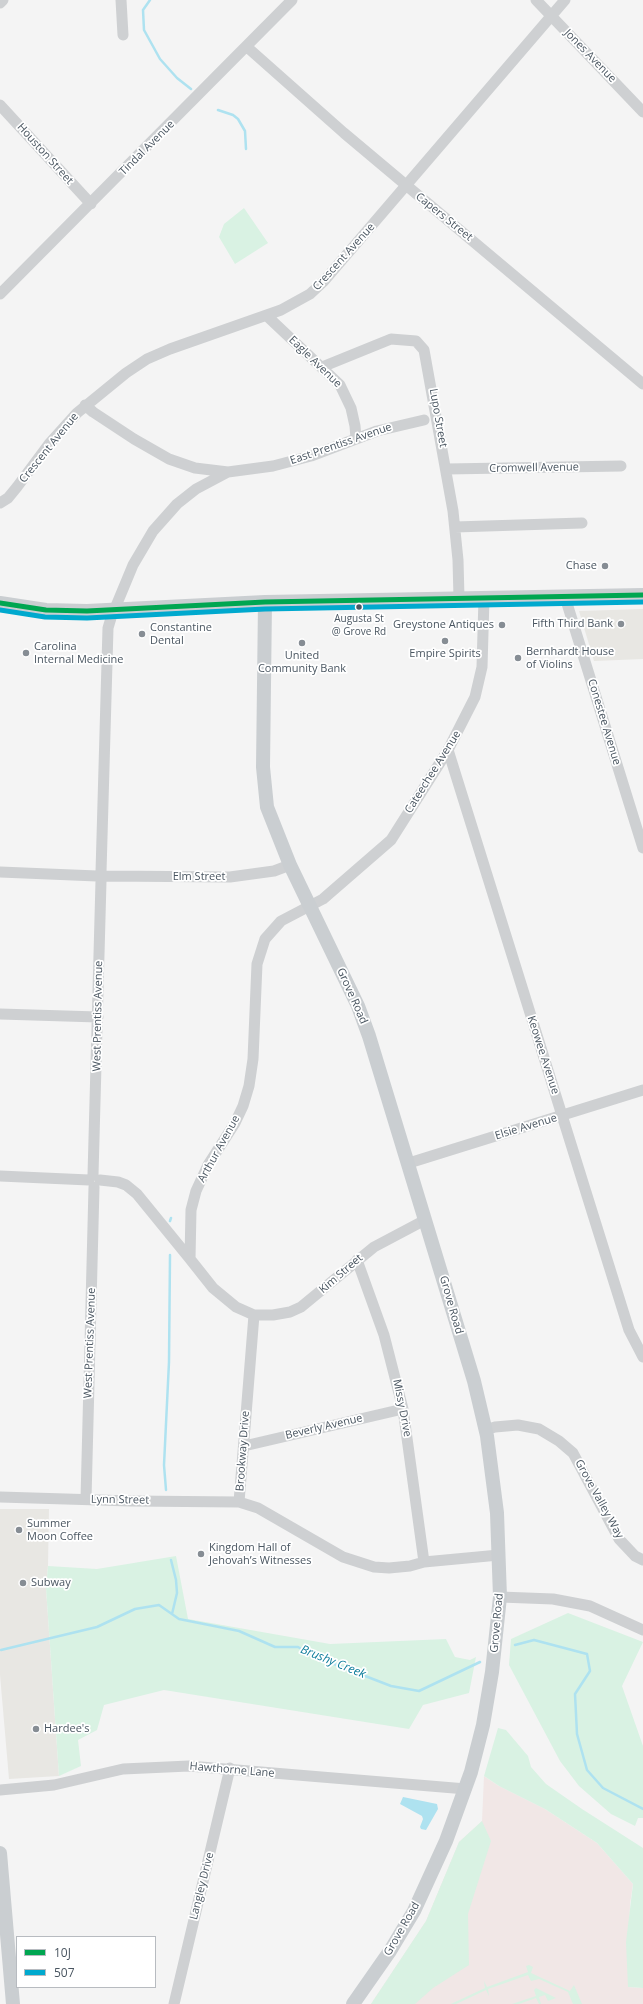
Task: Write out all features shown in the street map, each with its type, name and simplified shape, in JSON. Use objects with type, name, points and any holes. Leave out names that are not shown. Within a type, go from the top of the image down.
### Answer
[{"type":"main road","points":[[0,603],[46,610],[114,610],[265,602],[643,595]]},
{"type":"main road","name":"Grove Road","points":[[265,602],[263,782],[267,807],[290,865],[358,1006],[369,1036],[409,1163],[474,1381],[486,1430],[494,1475],[500,1597],[492,1672],[483,1725],[466,1789],[446,1841],[414,1910],[390,1951],[354,2004]]},
{"type":"main road","points":[[0,1853],[4,1957],[13,2004]]},
{"type":"street","points":[[0,3],[3,0]]},
{"type":"street","points":[[121,0],[123,34]]},
{"type":"street","name":"Tindal Avenue","points":[[0,294],[292,0]]},
{"type":"street","name":"Jones Avenue","points":[[536,0],[643,112]]},
{"type":"street","name":"Crescent Avenue","points":[[0,503],[8,498],[59,432],[85,405],[126,372],[147,359],[170,348],[267,316],[297,302],[324,281],[565,0]]},
{"type":"street","name":"Capers Street","points":[[247,47],[269,68],[406,186],[643,384]]},
{"type":"street","name":"Houston Street","points":[[0,105],[90,204]]},
{"type":"street","name":"Eagle Avenue","points":[[267,316],[322,367],[345,393],[353,416],[356,438]]},
{"type":"street","name":"Lupo Street","points":[[322,367],[391,339],[416,341],[424,350],[430,372],[447,469],[455,527],[459,598]]},
{"type":"street","points":[[85,405],[128,435],[169,459],[195,468],[228,472]]},
{"type":"street","name":"East Prentiss Avenue","points":[[114,610],[133,566],[153,530],[196,489],[228,472],[273,466],[311,456],[356,438],[400,424],[424,420]]},
{"type":"street","name":"Cromwell Avenue","points":[[447,469],[621,466]]},
{"type":"street","points":[[455,527],[582,523]]},
{"type":"street","name":"Conestee Avenue","points":[[565,597],[643,848]]},
{"type":"street","name":"Cateechee Avenue","points":[[310,905],[323,898],[391,840],[448,750],[470,710],[480,681],[484,644],[484,598]]},
{"type":"street","name":"West Prentiss Avenue","points":[[86,1499],[108,628],[114,610]]},
{"type":"street","name":"Keowee Avenue","points":[[448,750],[629,1330],[643,1357]]},
{"type":"street","name":"Elm Street","points":[[0,872],[102,876],[230,877],[268,872],[290,865]]},
{"type":"street","name":"Arthur Avenue","points":[[190,1259],[191,1210],[196,1191],[208,1165],[235,1123],[243,1106],[249,1086],[253,1059],[257,964],[260,951],[265,939],[274,928],[296,912],[310,905]]},
{"type":"street","points":[[0,1014],[98,1017]]},
{"type":"street","name":"Elsie Avenue","points":[[409,1163],[643,1090]]},
{"type":"street","points":[[0,1176],[94,1180],[118,1182],[126,1185],[137,1194],[223,1298],[254,1315]]},
{"type":"street","name":"Kim Street","points":[[254,1315],[272,1315],[290,1312],[301,1307],[316,1296],[357,1260],[388,1239],[425,1220]]},
{"type":"street","name":"Missy Drive","points":[[357,1260],[384,1335],[403,1409],[424,1562]]},
{"type":"street","name":"Brookway Drive","points":[[254,1315],[239,1502],[258,1508],[343,1557],[362,1564],[389,1568],[410,1566],[424,1562],[499,1556]]},
{"type":"street","name":"Beverly Avenue","points":[[244,1446],[403,1409]]},
{"type":"street","name":"Grove Valley Way","points":[[486,1430],[495,1427],[518,1425],[539,1429],[559,1441],[574,1453],[619,1539],[635,1556],[643,1560]]},
{"type":"street","name":"Lynn Street","points":[[0,1497],[239,1502]]},
{"type":"street","points":[[500,1597],[553,1599],[590,1606],[643,1630]]},
{"type":"street","name":"Hawthorne Lane","points":[[0,1790],[54,1785],[123,1769],[145,1766],[230,1768],[466,1789]]},
{"type":"street","name":"Langley Drive","points":[[174,2004],[230,1768]]},
{"type":"shaded area","points":[[643,609],[643,659],[594,661],[579,611]]},
{"type":"shaded area","points":[[0,1509],[49,1509],[46,1588],[59,1776],[9,1779],[0,1675]]},
{"type":"shaded area","points":[[484,1776],[499,1786],[545,1809],[597,1843],[633,1884],[630,1904],[628,1987],[643,1988],[643,2004],[371,2004],[426,1921],[459,1842],[482,1821]]},
{"type":"green space","points":[[244,208],[268,243],[235,264],[219,237],[224,224]]},
{"type":"green space","points":[[176,1556],[188,1619],[330,1644],[446,1639],[455,1657],[470,1660],[476,1657],[469,1693],[423,1705],[409,1729],[164,1690],[104,1705],[97,1730],[78,1740],[81,1766],[59,1776],[46,1588],[48,1566],[97,1569]]},
{"type":"green space","points":[[568,1613],[643,1642],[622,1686],[643,1746],[643,1818],[638,1818],[635,1826],[611,1814],[579,1786],[560,1761],[509,1665],[511,1639]]},
{"type":"green space","points":[[498,1728],[506,1730],[528,1756],[531,1767],[546,1784],[643,1848],[643,1988],[628,1987],[626,1942],[633,1884],[597,1843],[545,1809],[499,1786],[484,1776]]},
{"type":"green space","points":[[482,1821],[491,1841],[468,1914],[469,1965],[433,1988],[415,2004],[371,2004],[426,1921],[459,1842]]},
{"type":"green space","points":[[529,1965],[533,1967],[531,1973],[570,1991],[574,1985],[582,2004],[573,2004],[568,1992],[539,1979],[531,1981],[528,1975],[488,1989],[489,1996],[486,1990],[456,2004],[451,2004],[485,1988],[484,1981],[487,1987],[528,1972],[526,1966]]},
{"type":"green space","points":[[536,1988],[556,1998],[548,2001],[545,1995],[539,1997],[541,2004],[539,2004],[536,1998],[519,2004],[512,2004],[536,1996],[534,1990]]},
{"type":"water","points":[[403,1797],[437,1804],[438,1809],[426,1830],[421,1829],[420,1827],[423,1819],[422,1816],[400,1804]]},
{"type":"waterway","points":[[150,0],[143,10],[144,30],[160,59],[177,78],[191,89]]},
{"type":"waterway","points":[[218,110],[233,115],[238,119],[245,131],[246,149]]},
{"type":"waterway","points":[[166,1490],[164,1465],[169,1362],[170,1255]]},
{"type":"waterway","points":[[171,1560],[176,1580],[177,1593],[172,1614]]},
{"type":"waterway","name":"Brushy Creek","points":[[1,1650],[97,1627],[135,1609],[159,1605],[179,1619],[239,1631],[275,1647],[298,1647],[316,1657],[391,1686],[419,1691],[480,1662]]},
{"type":"waterway","name":"Brushy Creek","points":[[515,1645],[534,1640],[587,1654],[590,1671],[575,1694],[577,1734],[587,1770],[603,1788],[643,1809]]},
{"type":"transit line","name":"10J","points":[[0,603],[46,610],[87,611],[265,602],[643,595]]},
{"type":"transit line","name":"507","points":[[0,610],[45,617],[87,618],[265,609],[643,602]]},
{"type":"place","name":"Chase","points":[[605,566]]},
{"type":"place","name":"Augusta St @ Grove Rd","points":[[359,607]]},
{"type":"place","name":"Fifth Third Bank","points":[[621,624]]},
{"type":"place","name":"Greystone Antiques","points":[[502,625]]},
{"type":"place","name":"Constantine Dental","points":[[142,634]]},
{"type":"place","name":"Empire Spirits","points":[[445,641]]},
{"type":"place","name":"United Community Bank","points":[[302,643]]},
{"type":"place","name":"Carolina Internal Medicine","points":[[26,653]]},
{"type":"place","name":"Bernhardt House of Violins","points":[[518,658]]},
{"type":"place","name":"Summer Moon Coffee","points":[[19,1530]]},
{"type":"place","name":"Kingdom Hall of Jehovah’s Witnesses","points":[[201,1554]]},
{"type":"place","name":"Subway","points":[[23,1583]]},
{"type":"place","name":"Hardee's","points":[[36,1729]]}]
